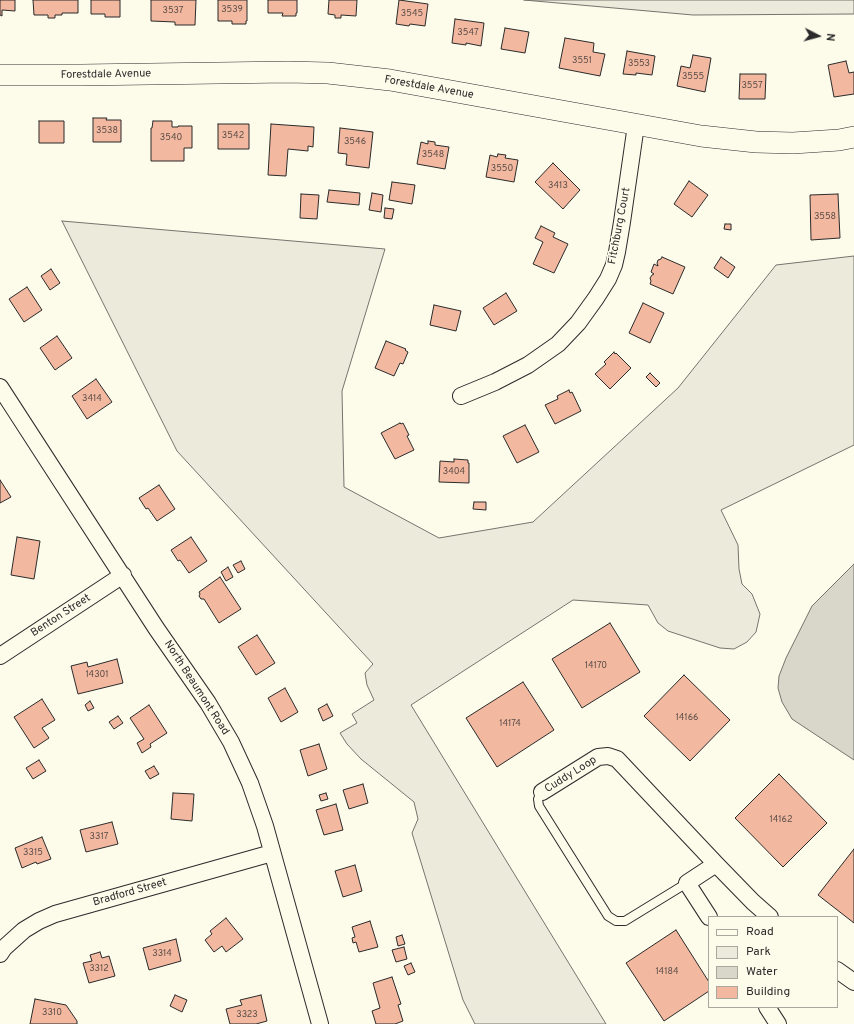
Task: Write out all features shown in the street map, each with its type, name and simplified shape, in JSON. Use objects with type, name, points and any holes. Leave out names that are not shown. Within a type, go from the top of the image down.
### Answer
[{"type":"street","name":"Forestdale Avenue","points":[[0,75],[288,72],[328,73],[390,80],[702,136],[756,142],[793,142],[854,138]]},
{"type":"street","name":"Fitchburg Court","points":[[461,396],[495,382],[528,365],[558,344],[578,322],[596,298],[608,279],[614,265],[636,125]]},
{"type":"street","name":"North Beaumont Road","points":[[0,387],[156,628],[208,703],[231,742],[250,783],[265,826],[320,1024]]},
{"type":"street","name":"Benton Street","points":[[0,656],[122,575]]},
{"type":"street","name":"Cuddy Loop","points":[[542,792],[598,757],[608,756],[617,760],[716,864],[769,916]]},
{"type":"street","name":"Bradford Street","points":[[0,954],[4,948],[24,930],[55,914],[272,853]]},
{"type":"street","name":"Cuddy Loop","points":[[687,883],[716,864]]},
{"type":"street","points":[[687,883],[708,916]]},
{"type":"street","points":[[838,971],[854,982]]},
{"type":"street","points":[[768,1008],[778,1024]]},
{"type":"lane","name":"Cuddy Loop","points":[[542,792],[538,798],[539,806],[608,916],[616,921],[625,921],[687,883]]},
{"type":"green space","points":[[524,0],[854,0],[854,14],[693,15]]},
{"type":"green space","points":[[62,221],[385,249],[342,391],[344,487],[439,538],[533,522],[678,388],[776,265],[854,256],[854,445],[721,510],[738,545],[739,569],[742,584],[752,594],[760,614],[756,632],[747,642],[734,649],[720,648],[668,631],[658,623],[648,605],[573,600],[411,705],[606,1024],[475,1024],[463,1000],[412,833],[418,819],[414,802],[361,759],[347,744],[340,733],[357,723],[352,714],[374,700],[367,685],[365,673],[373,664],[177,451]]},
{"type":"water","points":[[854,564],[854,760],[792,719],[782,702],[778,688],[779,676],[786,658],[812,606]]},
{"type":"building","points":[[0,0],[15,0],[15,11],[2,10],[2,16],[0,15]]},
{"type":"building","points":[[33,0],[78,0],[78,13],[62,13],[62,15],[55,15],[55,18],[48,18],[48,15],[34,15]]},
{"type":"building","points":[[91,0],[120,0],[120,17],[105,17],[105,14],[91,14]]},
{"type":"building","points":[[151,0],[196,0],[195,25],[175,25],[175,22],[151,21]]},
{"type":"building","points":[[218,0],[247,0],[246,24],[232,24],[232,21],[218,21]]},
{"type":"building","points":[[268,0],[297,0],[296,16],[282,16],[283,13],[268,13]]},
{"type":"building","points":[[329,0],[357,0],[356,16],[341,15],[341,18],[335,18],[335,15],[328,14]]},
{"type":"building","points":[[399,0],[428,4],[425,26],[396,24]]},
{"type":"building","points":[[455,19],[484,23],[481,46],[466,43],[466,45],[452,43]]},
{"type":"building","points":[[505,28],[529,32],[525,53],[501,49]]},
{"type":"building","points":[[565,38],[594,43],[593,52],[605,54],[600,76],[559,68]]},
{"type":"building","points":[[627,51],[655,56],[652,75],[636,73],[636,75],[623,74]]},
{"type":"building","points":[[693,55],[711,58],[705,92],[677,86],[681,66],[690,68]]},
{"type":"building","points":[[846,61],[849,73],[854,72],[854,94],[834,97],[828,65]]},
{"type":"building","points":[[740,74],[766,74],[765,99],[739,99]]},
{"type":"building","points":[[93,118],[121,120],[121,142],[93,142]]},
{"type":"building","points":[[39,121],[64,121],[64,143],[39,143]]},
{"type":"building","points":[[153,121],[172,121],[172,127],[192,126],[192,148],[184,148],[184,161],[151,161],[151,128]]},
{"type":"building","points":[[218,124],[249,124],[249,149],[218,149]]},
{"type":"building","points":[[271,124],[314,127],[313,147],[308,146],[308,151],[288,149],[286,176],[268,175]]},
{"type":"building","points":[[340,128],[373,132],[369,168],[346,165],[347,154],[338,153]]},
{"type":"building","points":[[428,141],[435,142],[435,145],[449,147],[445,169],[417,164],[421,142],[428,144]]},
{"type":"building","points":[[498,154],[506,155],[505,158],[518,160],[514,182],[486,177],[490,155],[497,157]]},
{"type":"building","points":[[553,163],[580,190],[563,209],[535,182]]},
{"type":"building","points":[[689,181],[708,195],[692,217],[674,204]]},
{"type":"building","points":[[392,182],[415,185],[412,204],[389,200]]},
{"type":"building","points":[[329,190],[360,193],[359,205],[327,202]]},
{"type":"building","points":[[372,193],[383,195],[381,212],[369,210]]},
{"type":"building","points":[[301,194],[319,195],[317,219],[300,218]]},
{"type":"building","points":[[838,194],[840,238],[811,240],[810,195]]},
{"type":"building","points":[[385,208],[394,209],[392,219],[384,218]]},
{"type":"building","points":[[725,224],[731,224],[731,230],[724,229]]},
{"type":"building","points":[[541,226],[555,233],[553,237],[568,244],[554,273],[533,264],[543,242],[535,238]]},
{"type":"building","points":[[662,257],[685,267],[673,294],[650,284],[650,278],[654,274],[651,272],[654,264],[658,266],[658,260]]},
{"type":"building","points":[[721,257],[735,267],[728,278],[714,268]]},
{"type":"building","points":[[51,269],[60,283],[50,290],[41,276]]},
{"type":"building","points":[[27,287],[42,310],[24,322],[9,299]]},
{"type":"building","points":[[506,293],[517,311],[494,325],[483,308]]},
{"type":"building","points":[[643,303],[664,313],[650,343],[629,333]]},
{"type":"building","points":[[434,305],[461,311],[456,331],[430,325]]},
{"type":"building","points":[[57,336],[72,358],[55,370],[40,348]]},
{"type":"building","points":[[386,341],[406,349],[405,350],[408,352],[403,364],[400,363],[394,376],[375,368]]},
{"type":"building","points":[[614,352],[631,368],[610,389],[595,374],[606,364],[604,362]]},
{"type":"building","points":[[650,373],[660,383],[656,387],[646,377]]},
{"type":"building","points":[[96,379],[112,402],[87,419],[72,396]]},
{"type":"building","points":[[569,390],[570,393],[572,392],[581,411],[555,424],[545,405],[558,399],[557,396]]},
{"type":"building","points":[[400,423],[403,423],[409,435],[407,436],[414,450],[395,459],[381,433]]},
{"type":"building","points":[[525,425],[539,452],[517,463],[503,436]]},
{"type":"building","points":[[454,459],[468,460],[469,483],[439,482],[440,461],[454,462]]},
{"type":"building","points":[[0,480],[11,497],[0,503]]},
{"type":"building","points":[[159,485],[175,509],[157,521],[148,508],[146,509],[139,498]]},
{"type":"building","points":[[474,502],[486,502],[486,510],[473,509]]},
{"type":"building","points":[[17,537],[40,541],[34,579],[11,575]]},
{"type":"building","points":[[191,537],[207,561],[189,573],[180,560],[178,561],[171,550]]},
{"type":"building","points":[[241,561],[245,569],[238,573],[233,565]]},
{"type":"building","points":[[228,567],[233,577],[226,581],[221,572]]},
{"type":"building","points":[[220,577],[241,609],[219,623],[204,599],[201,599],[199,596],[199,592]]},
{"type":"building","points":[[610,623],[640,672],[582,708],[552,659]]},
{"type":"building","points":[[257,635],[275,663],[256,675],[238,647]]},
{"type":"building","points":[[117,659],[123,683],[78,694],[71,666],[87,662],[88,667]]},
{"type":"building","points":[[684,675],[730,720],[690,761],[644,716]]},
{"type":"building","points":[[523,682],[554,730],[497,767],[466,718]]},
{"type":"building","points":[[285,688],[298,712],[281,722],[268,698]]},
{"type":"building","points":[[42,699],[55,720],[42,728],[49,738],[34,748],[14,717]]},
{"type":"building","points":[[90,701],[94,708],[88,711],[85,705]]},
{"type":"building","points":[[327,704],[333,716],[323,721],[318,709]]},
{"type":"building","points":[[149,705],[167,733],[150,744],[151,747],[142,753],[137,743],[144,739],[130,718]]},
{"type":"building","points":[[118,716],[123,723],[114,729],[109,722]]},
{"type":"building","points":[[319,744],[327,769],[308,776],[300,750]]},
{"type":"building","points":[[39,760],[46,771],[33,779],[26,768]]},
{"type":"building","points":[[154,766],[159,774],[150,779],[145,771]]},
{"type":"building","points":[[779,774],[827,823],[783,867],[735,818]]},
{"type":"building","points":[[363,784],[368,803],[349,809],[343,790]]},
{"type":"building","points":[[173,793],[194,794],[192,821],[171,819]]},
{"type":"building","points":[[326,793],[328,799],[321,801],[319,795]]},
{"type":"building","points":[[336,804],[343,830],[324,835],[316,810]]},
{"type":"building","points":[[112,822],[118,844],[86,852],[80,830]]},
{"type":"building","points":[[42,837],[51,859],[37,864],[36,862],[22,868],[15,848]]},
{"type":"building","points":[[854,849],[854,923],[818,895]]},
{"type":"building","points":[[355,865],[362,891],[343,897],[335,871]]},
{"type":"building","points":[[226,918],[243,939],[226,952],[222,946],[214,952],[205,940],[212,934],[210,931]]},
{"type":"building","points":[[370,921],[378,947],[359,952],[356,942],[353,943],[352,938],[355,937],[352,927]]},
{"type":"building","points":[[676,930],[708,980],[708,992],[664,1021],[626,963]]},
{"type":"building","points":[[402,935],[405,944],[398,946],[396,937]]},
{"type":"building","points":[[176,939],[181,961],[149,970],[143,948]]},
{"type":"building","points":[[404,947],[407,959],[396,962],[392,950]]},
{"type":"building","points":[[100,952],[102,958],[109,956],[115,976],[89,983],[83,963],[92,961],[90,955]]},
{"type":"building","points":[[411,963],[415,972],[408,975],[404,966]]},
{"type":"building","points":[[392,977],[401,1004],[398,1005],[403,1021],[395,1024],[376,1024],[372,1011],[380,1008],[373,983]]},
{"type":"building","points":[[175,995],[187,1000],[182,1012],[170,1006]]},
{"type":"building","points":[[261,995],[267,1021],[256,1024],[230,1024],[226,1009],[242,1005],[240,1000]]},
{"type":"building","points":[[35,999],[66,1005],[77,1021],[77,1024],[30,1024]]}]
